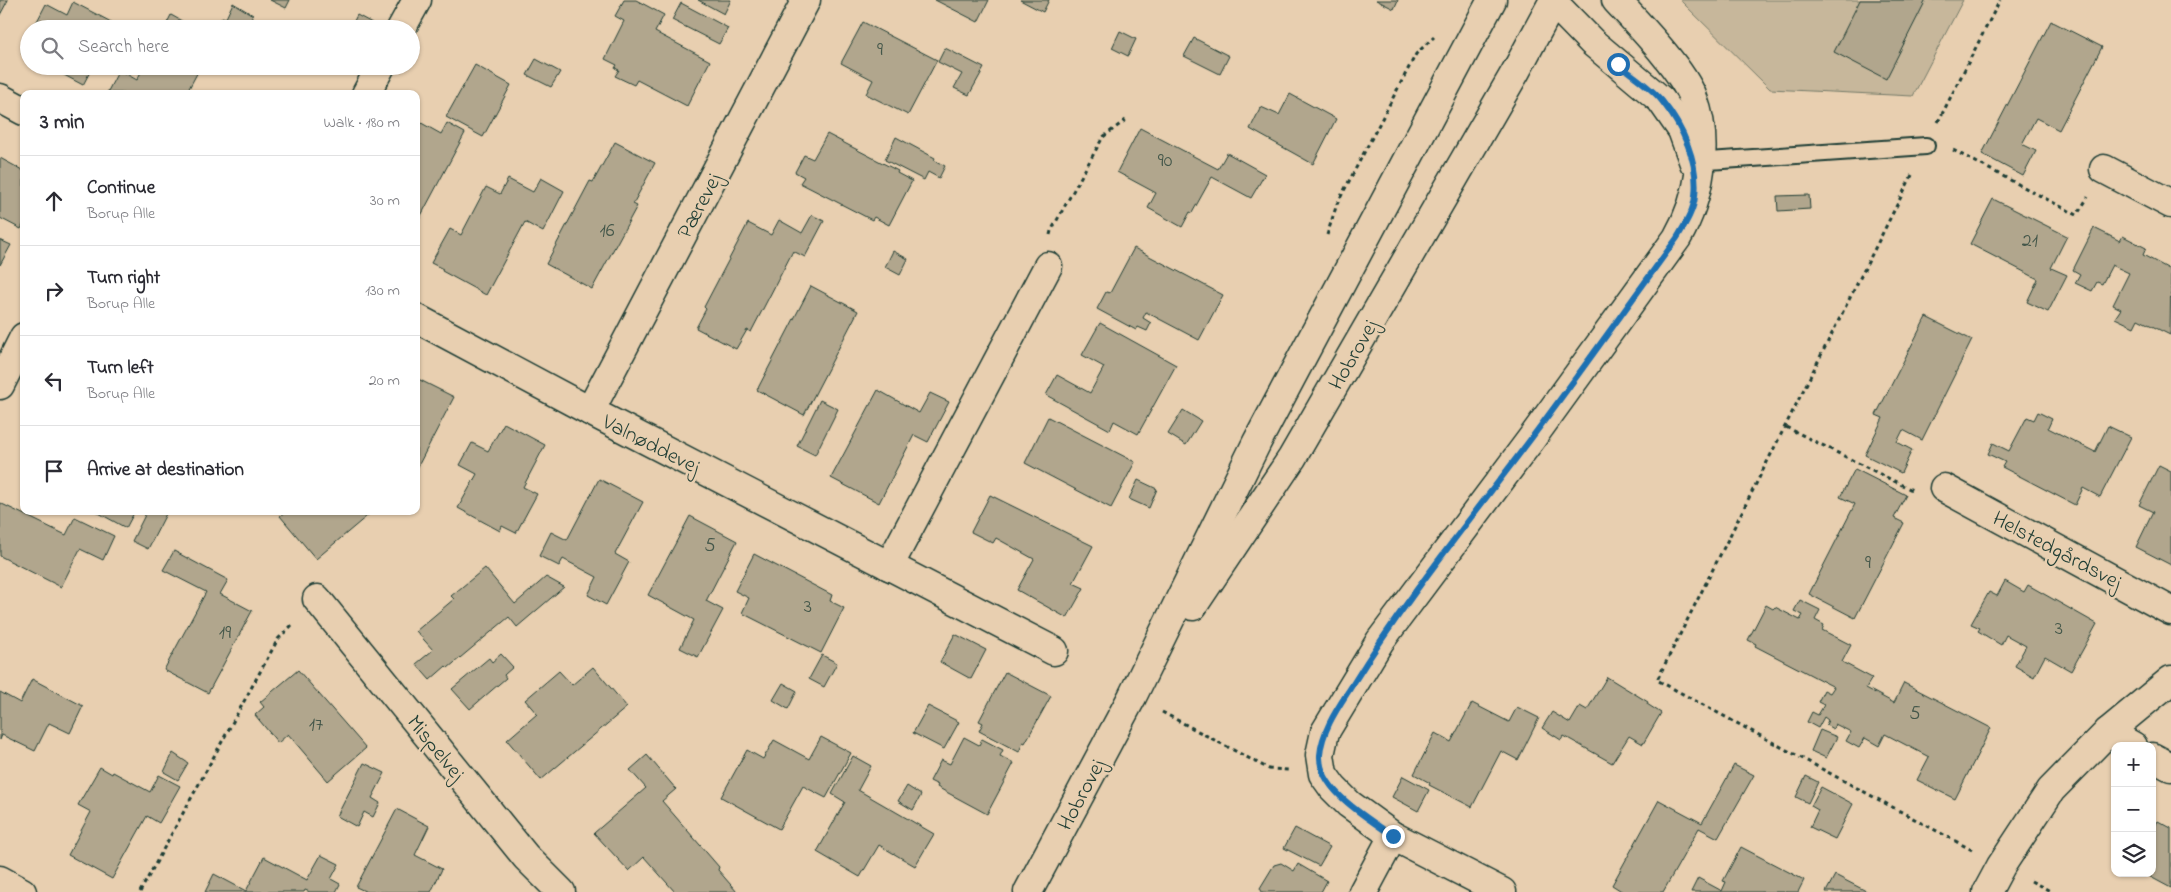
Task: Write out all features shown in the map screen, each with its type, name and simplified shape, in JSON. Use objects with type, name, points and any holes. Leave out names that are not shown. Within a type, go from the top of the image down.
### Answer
[{"type":"street","points":[[406,20],[417,0]]},
{"type":"street","name":"Pærevej","points":[[590,411],[806,0]]},
{"type":"street","name":"Hobrovej","points":[[1028,892],[1132,697],[1257,442],[1492,0]]},
{"type":"street","points":[[1502,892],[1393,836],[1333,788],[1323,774],[1320,755],[1325,732],[1380,641],[1532,438],[1677,238],[1687,219],[1695,197],[1700,127],[1693,98],[1678,72],[1616,0]]},
{"type":"street","points":[[1554,1],[1592,42],[1661,100],[1682,130],[1697,162]]},
{"type":"street","name":"Hobrovej","points":[[1132,697],[1292,458],[1506,88],[1554,1]]},
{"type":"street","points":[[368,90],[376,75]]},
{"type":"street","points":[[0,98],[20,109]]},
{"type":"street","points":[[2104,169],[2171,204]]},
{"type":"street","points":[[889,566],[1048,266]]},
{"type":"street","name":"Valnøddevej","points":[[420,320],[590,411],[1054,651]]},
{"type":"street","points":[[0,385],[20,345]]},
{"type":"street","name":"Helstedgårdsvej","points":[[1944,488],[2171,611]]},
{"type":"street","name":"Mispelvej","points":[[316,599],[526,856],[560,892]]},
{"type":"street","points":[[1987,892],[2001,866],[2051,790],[2108,732],[2171,680]]},
{"type":"street","points":[[2108,732],[2126,742]]},
{"type":"street","points":[[2156,758],[2171,767]]},
{"type":"street","points":[[1363,892],[1393,836]]},
{"type":"street","points":[[0,880],[22,892]]},
{"type":"lane","points":[[1697,162],[1928,142]]},
{"type":"path","points":[[2000,0],[1657,680],[2001,866]]},
{"type":"path","points":[[1048,266],[1051,231],[1103,137],[1127,119]]},
{"type":"path","points":[[1928,142],[2077,215],[2104,169]]},
{"type":"path","points":[[1786,427],[1931,499],[1944,488]]},
{"type":"path","points":[[140,892],[278,639],[316,599]]},
{"type":"path","points":[[1132,697],[1269,769],[1322,768]]},
{"type":"shaded area","points":[[1680,0],[1963,0],[1913,96],[1770,89]]},
{"type":"building","points":[[0,0],[8,0],[0,15]]},
{"type":"building","points":[[270,0],[290,0],[286,8]]},
{"type":"building","points":[[624,0],[636,0],[664,15],[655,32],[710,61],[687,106],[637,80],[634,85],[615,76],[619,70],[615,68],[617,65],[605,59],[624,21],[615,16]]},
{"type":"building","points":[[698,0],[731,0],[724,14]]},
{"type":"building","points":[[935,0],[989,0],[978,22]]},
{"type":"building","points":[[1020,0],[1049,0],[1043,12]]},
{"type":"building","points":[[1376,0],[1398,0],[1394,9]]},
{"type":"building","points":[[1860,0],[1926,0],[1886,79],[1834,52]]},
{"type":"building","points":[[73,2],[107,20],[38,20],[46,4],[67,15]]},
{"type":"building","points":[[233,3],[253,15],[251,20],[220,20],[222,17],[226,18]]},
{"type":"building","points":[[681,3],[728,28],[719,44],[672,20]]},
{"type":"building","points":[[171,15],[180,20],[168,20]]},
{"type":"building","points":[[357,15],[366,20],[354,20]]},
{"type":"building","points":[[2051,21],[2102,47],[2059,130],[2036,118],[2022,144],[2036,151],[2023,176],[1982,154]]},
{"type":"building","points":[[863,22],[937,60],[908,115],[866,94],[873,80],[841,63]]},
{"type":"building","points":[[1120,31],[1136,39],[1128,56],[1112,48]]},
{"type":"building","points":[[1194,38],[1229,56],[1220,74],[1184,56]]},
{"type":"building","points":[[945,48],[984,68],[969,95],[954,88],[962,74],[938,62]]},
{"type":"building","points":[[536,59],[560,72],[551,87],[527,75]]},
{"type":"building","points":[[475,65],[511,85],[483,137],[446,117]]},
{"type":"building","points":[[64,75],[88,75],[83,85]]},
{"type":"building","points":[[116,75],[128,75],[137,80],[140,75],[196,75],[188,90],[109,90]]},
{"type":"building","points":[[1290,94],[1336,119],[1313,164],[1250,129],[1261,107],[1279,115]]},
{"type":"building","points":[[420,122],[441,134],[447,123],[465,133],[420,217]]},
{"type":"building","points":[[1140,128],[1218,169],[1227,153],[1265,174],[1251,198],[1212,177],[1182,227],[1148,208],[1156,193],[1117,172]]},
{"type":"building","points":[[827,134],[898,171],[897,173],[912,181],[889,225],[874,217],[872,220],[800,183],[804,177],[795,172],[804,155],[813,159]]},
{"type":"building","points":[[896,137],[935,158],[934,160],[945,166],[939,178],[928,172],[924,180],[885,160]]},
{"type":"building","points":[[615,142],[655,163],[633,204],[637,206],[592,289],[546,264],[590,181],[593,182]]},
{"type":"building","points":[[0,158],[20,169],[20,228],[0,218]]},
{"type":"building","points":[[541,178],[564,191],[543,232],[525,222],[486,295],[431,263],[450,229],[461,235],[486,187],[500,194],[508,179],[533,192]]},
{"type":"building","points":[[1809,195],[1810,209],[1778,211],[1777,196]]},
{"type":"building","points":[[1993,199],[2067,236],[2051,268],[2067,275],[2048,312],[2027,302],[2038,279],[1970,244]]},
{"type":"building","points":[[812,215],[824,221],[805,257],[793,251],[751,332],[747,330],[736,349],[696,328],[706,309],[704,307],[748,223],[771,235],[779,220],[802,233]]},
{"type":"building","points":[[2094,228],[2120,241],[2123,236],[2146,248],[2143,255],[2171,270],[2170,335],[2138,319],[2134,327],[2115,318],[2121,309],[2113,305],[2129,273],[2112,265],[2102,284],[2097,282],[2092,291],[2075,283],[2080,274],[2073,270]]},
{"type":"building","points":[[0,240],[11,245],[0,265]]},
{"type":"building","points":[[1134,248],[1223,295],[1199,340],[1146,312],[1143,318],[1151,323],[1147,331],[1138,327],[1136,330],[1097,309],[1106,292],[1110,293]]},
{"type":"building","points":[[893,251],[908,259],[900,275],[885,267]]},
{"type":"building","points":[[811,286],[858,311],[804,415],[757,390]]},
{"type":"building","points":[[1926,317],[1972,340],[1922,440],[1903,430],[1897,442],[1912,450],[1901,473],[1865,455],[1883,418],[1876,415]]},
{"type":"building","points":[[1100,323],[1176,365],[1138,434],[1114,421],[1110,430],[1046,395],[1057,375],[1090,393],[1104,367],[1082,355]]},
{"type":"building","points":[[420,380],[454,397],[420,462]]},
{"type":"building","points":[[878,390],[919,413],[930,393],[949,402],[928,442],[914,435],[879,503],[831,478]]},
{"type":"building","points":[[820,400],[838,409],[815,455],[797,446]]},
{"type":"building","points":[[1183,410],[1201,421],[1186,445],[1168,434]]},
{"type":"building","points":[[2038,412],[2052,419],[2048,428],[2095,452],[2108,426],[2131,437],[2100,497],[2083,488],[2075,505],[2002,467],[2005,462],[1988,454],[1993,443],[2009,451],[2027,417],[2034,420]]},
{"type":"building","points":[[1048,417],[1135,462],[1111,508],[1025,463]]},
{"type":"building","points":[[504,423],[545,445],[523,487],[537,494],[516,533],[502,526],[500,531],[458,508],[477,474],[460,465],[472,443],[488,451]]},
{"type":"building","points":[[2159,465],[2171,471],[2171,565],[2136,547],[2153,512],[2139,505]]},
{"type":"building","points":[[1855,469],[1906,495],[1894,518],[1904,523],[1855,618],[1809,594],[1855,504],[1840,497]]},
{"type":"building","points":[[599,479],[643,502],[615,554],[629,562],[606,605],[588,595],[597,577],[563,559],[559,566],[539,556],[551,532],[567,540]]},
{"type":"building","points":[[1138,480],[1157,489],[1149,508],[1129,499]]},
{"type":"building","points":[[990,495],[1093,546],[1073,583],[1084,588],[1067,618],[1017,590],[1034,559],[996,538],[993,543],[971,532]]},
{"type":"building","points":[[0,503],[20,513],[20,515],[25,515],[66,535],[75,517],[114,536],[103,560],[80,549],[61,587],[0,556]]},
{"type":"building","points":[[102,515],[133,515],[126,528]]},
{"type":"building","points":[[145,515],[165,515],[148,549],[132,541]]},
{"type":"building","points":[[281,515],[368,515],[316,559],[280,516]]},
{"type":"building","points":[[690,516],[737,541],[706,601],[723,610],[698,657],[680,648],[694,620],[648,595]]},
{"type":"building","points":[[174,551],[228,580],[220,594],[252,611],[208,693],[164,670],[206,592],[163,570]]},
{"type":"building","points":[[754,554],[832,595],[830,601],[844,608],[821,653],[742,613],[749,598],[735,591]]},
{"type":"building","points":[[485,568],[515,604],[546,577],[564,587],[517,627],[509,617],[448,668],[446,666],[430,680],[416,664],[433,650],[416,631],[454,599],[451,596]]},
{"type":"building","points":[[2005,581],[2024,592],[2028,585],[2097,624],[2071,671],[2045,656],[2034,677],[2015,666],[2026,646],[2006,635],[2001,645],[1978,631],[1980,628],[1971,624],[1989,592],[1997,596]]},
{"type":"building","points":[[1800,600],[1820,610],[1815,620],[1824,625],[1822,630],[1851,645],[1842,662],[1872,678],[1866,688],[1894,703],[1904,683],[1991,728],[1955,799],[1917,780],[1929,757],[1885,734],[1879,746],[1865,738],[1859,748],[1846,741],[1851,732],[1835,724],[1833,729],[1826,725],[1828,720],[1824,717],[1818,728],[1807,722],[1812,712],[1818,715],[1824,705],[1818,702],[1824,690],[1830,693],[1834,687],[1755,646],[1756,644],[1748,640],[1766,605],[1773,609],[1775,607],[1800,620],[1803,615],[1794,611]]},
{"type":"building","points":[[955,634],[986,650],[971,679],[940,662]]},
{"type":"building","points":[[501,654],[513,667],[504,675],[506,678],[470,709],[452,689],[489,658],[492,662]]},
{"type":"building","points":[[822,655],[837,663],[824,687],[809,679]]},
{"type":"building","points":[[593,667],[627,707],[541,780],[507,740],[537,714],[525,700],[559,671],[572,685]]},
{"type":"building","points":[[298,670],[366,748],[328,781],[288,734],[278,743],[255,715],[264,707],[260,702]]},
{"type":"building","points":[[1005,672],[1051,696],[1019,752],[979,731],[983,723],[979,721]]},
{"type":"building","points":[[1607,677],[1648,702],[1647,704],[1661,713],[1643,744],[1629,736],[1612,763],[1564,736],[1561,740],[1542,728],[1552,712],[1570,723],[1580,706],[1587,710]]},
{"type":"building","points":[[32,679],[83,706],[70,733],[49,723],[35,751],[2,735],[0,740],[0,692],[20,703]]},
{"type":"building","points":[[783,683],[797,691],[788,709],[773,700]]},
{"type":"building","points":[[1472,703],[1509,722],[1517,707],[1539,718],[1518,760],[1501,751],[1472,807],[1429,785],[1430,783],[1414,774],[1435,733],[1451,742]]},
{"type":"building","points":[[928,706],[959,722],[944,749],[913,733]]},
{"type":"building","points":[[1820,730],[1837,737],[1826,758],[1811,751]]},
{"type":"building","points":[[821,737],[851,753],[826,798],[803,786],[779,829],[721,797],[747,750],[763,759],[774,740],[809,759]]},
{"type":"building","points":[[964,737],[979,745],[982,739],[1003,750],[1000,756],[1014,763],[987,814],[937,787],[938,785],[930,781],[941,760],[950,764]]},
{"type":"building","points":[[173,753],[188,763],[178,780],[164,772]]},
{"type":"building","points":[[647,755],[676,789],[662,801],[719,867],[718,870],[737,892],[675,892],[644,857],[629,871],[594,833],[646,788],[630,770]]},
{"type":"building","points":[[853,756],[871,766],[858,790],[934,834],[915,866],[879,845],[860,877],[817,852],[845,802],[832,794]]},
{"type":"building","points":[[364,763],[385,773],[372,798],[380,803],[373,817],[364,812],[357,827],[337,816]]},
{"type":"building","points":[[1734,765],[1754,775],[1718,838],[1699,828],[1663,892],[1623,892],[1612,885],[1659,800],[1702,823]]},
{"type":"building","points":[[100,767],[150,792],[159,775],[180,786],[159,823],[147,816],[112,879],[68,855],[91,812],[78,805]]},
{"type":"building","points":[[1403,776],[1429,790],[1418,811],[1392,797]]},
{"type":"building","points":[[1806,776],[1818,782],[1808,803],[1796,797]]},
{"type":"building","points":[[907,786],[921,795],[913,810],[898,801]]},
{"type":"building","points":[[1821,787],[1853,804],[1835,839],[1810,827],[1818,810],[1811,806]]},
{"type":"building","points":[[397,809],[429,826],[415,855],[442,869],[431,892],[367,892],[356,887]]},
{"type":"building","points":[[2158,821],[2171,828],[2171,888],[2150,877],[2156,877],[2156,824]]},
{"type":"building","points":[[1295,828],[1330,847],[1319,866],[1284,848]]},
{"type":"building","points":[[1741,847],[1804,880],[1798,892],[1691,892],[1698,878],[1722,891],[1726,882],[1723,881]]},
{"type":"building","points":[[321,855],[339,864],[331,879],[340,884],[336,892],[310,892],[305,890],[304,892],[205,892],[214,874],[246,891],[264,857],[307,880]]},
{"type":"building","points":[[1281,863],[1294,871],[1298,864],[1327,881],[1321,892],[1262,892],[1260,888],[1274,865]]},
{"type":"building","points":[[1835,875],[1868,892],[1826,892]]},
{"type":"route","points":[[1393,836],[1349,804],[1333,788],[1323,774],[1320,755],[1325,732],[1380,641],[1532,438],[1677,238],[1687,219],[1695,197],[1694,162],[1682,130],[1661,100],[1618,64]]}]
